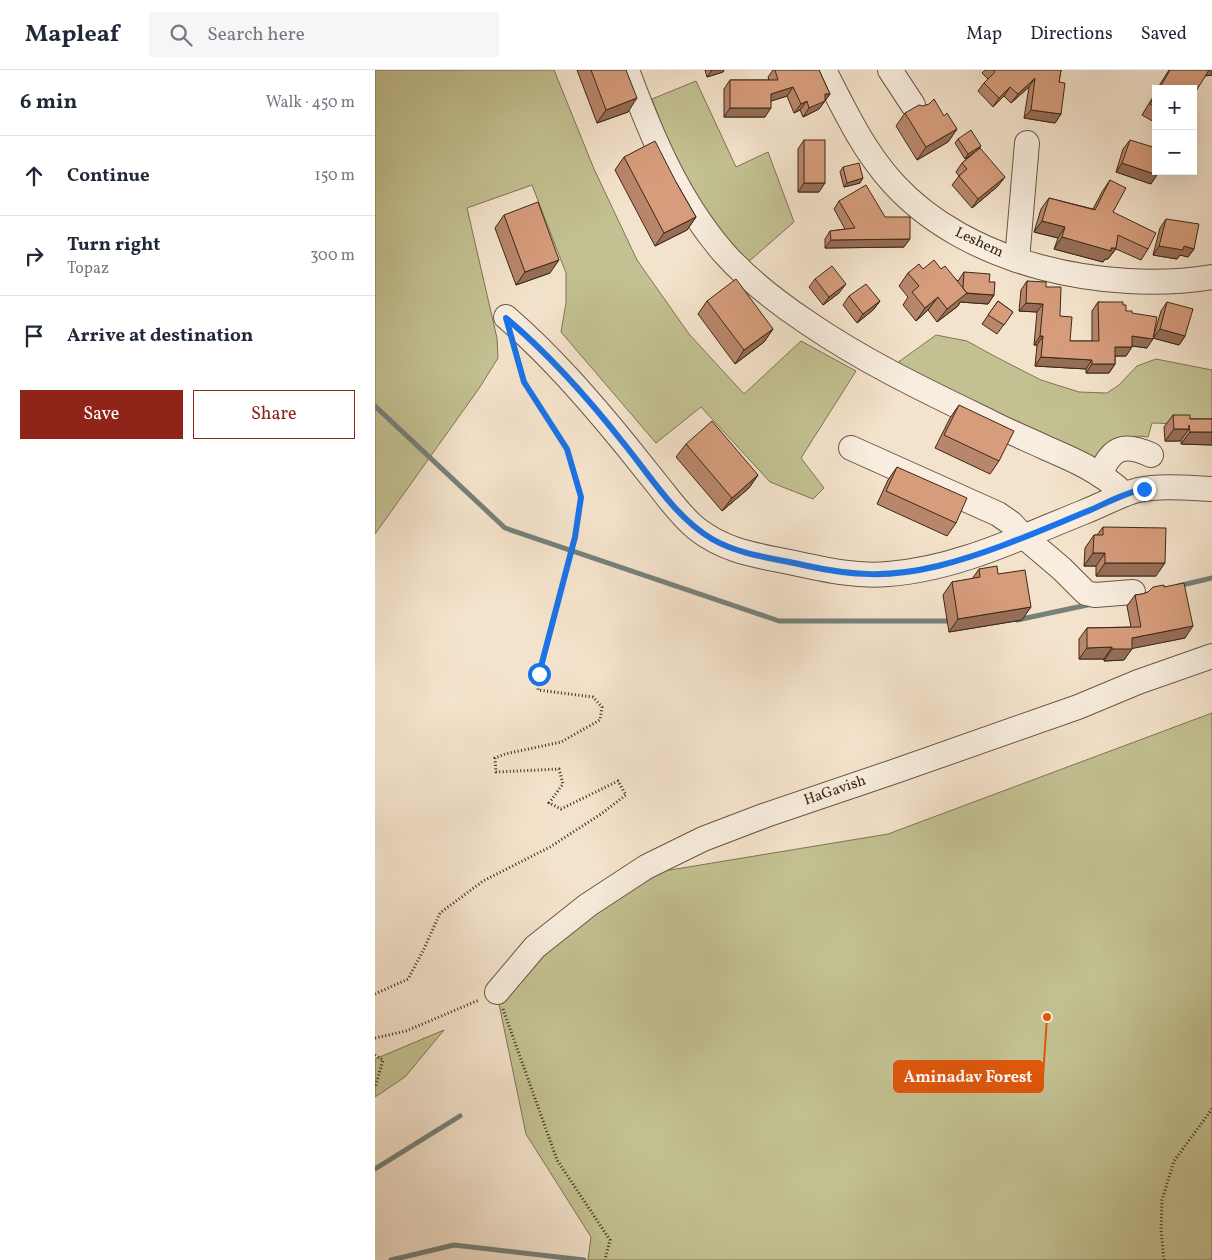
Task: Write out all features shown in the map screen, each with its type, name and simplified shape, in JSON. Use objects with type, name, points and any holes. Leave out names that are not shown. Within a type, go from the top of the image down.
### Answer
[{"type":"street","points":[[627,70],[659,149],[687,202],[724,253],[747,277],[773,299],[825,335],[889,372],[993,424],[1074,460],[1100,475],[1124,494]]},
{"type":"street","name":"Leshem","points":[[824,70],[868,150],[884,173],[924,212],[981,246],[1017,260],[1054,271],[1112,280],[1173,280],[1212,276]]},
{"type":"street","points":[[890,70],[913,105]]},
{"type":"street","points":[[1017,260],[1027,143]]},
{"type":"street","points":[[506,318],[576,386],[681,514],[704,534],[728,547],[755,556],[855,574],[888,574],[921,570],[954,562],[989,550],[1091,510],[1124,494],[1153,488],[1212,489]]},
{"type":"street","points":[[851,448],[998,514],[1011,523],[1023,536],[1063,569],[1086,593],[1095,595],[1133,592]]},
{"type":"street","points":[[1100,475],[1106,461],[1113,453],[1121,449],[1131,448],[1151,455]]},
{"type":"street","name":"HaGavish","points":[[497,992],[535,947],[588,905],[646,867],[703,839],[766,815],[1078,707],[1143,680],[1212,656]]},
{"type":"path","points":[[375,994],[408,978],[424,949],[440,913],[483,881],[551,847],[626,795],[618,781],[561,809],[549,803],[563,784],[559,769],[496,772],[495,758],[505,754],[561,742],[600,720],[602,707],[593,697],[538,690],[539,674],[575,537],[581,497],[567,449],[524,382],[506,318]]},
{"type":"path","points":[[375,1038],[406,1031],[497,992],[557,1160],[610,1240],[605,1260]]},
{"type":"path","points":[[375,1055],[383,1060],[375,1088]]},
{"type":"path","points":[[1164,1260],[1161,1229],[1162,1200],[1174,1161],[1212,1109]]},
{"type":"shaded area","points":[[375,70],[554,70],[594,169],[637,260],[689,334],[744,394],[801,341],[856,371],[801,458],[824,488],[813,499],[770,482],[701,407],[656,443],[561,332],[566,303],[566,273],[532,185],[467,208],[497,338],[498,358],[480,387],[375,534]]},
{"type":"shaded area","points":[[696,81],[736,167],[768,152],[794,222],[746,264],[697,201],[665,134],[652,99]]},
{"type":"shaded area","points":[[936,335],[967,341],[1041,380],[1079,392],[1107,393],[1119,385],[1137,366],[1156,359],[1212,370],[1212,425],[1152,423],[1148,437],[1139,436],[1120,439],[1095,460],[1015,423],[897,363]]},
{"type":"shaded area","points":[[1212,713],[1212,1260],[588,1260],[591,1237],[526,1134],[499,1004],[549,945],[612,901],[664,871],[888,834]]},
{"type":"shaded area","points":[[444,1030],[405,1077],[375,1097],[375,1059]]},
{"type":"building","points":[[591,70],[626,70],[637,98],[606,110]]},
{"type":"building","points":[[775,70],[819,70],[830,94],[825,94],[825,101],[809,108],[807,101],[801,104],[793,87],[771,94],[771,108],[730,108],[730,80],[778,80]]},
{"type":"building","points":[[994,70],[1061,70],[1059,82],[1065,83],[1061,114],[1031,110],[1035,78],[1018,94],[1010,87],[999,98],[984,83],[995,72]]},
{"type":"building","points":[[1170,70],[1209,70],[1197,90],[1197,85],[1161,85]]},
{"type":"building","points":[[934,99],[944,116],[947,113],[957,129],[926,147],[905,113],[919,105],[929,104]]},
{"type":"building","points":[[971,130],[981,146],[968,154],[958,139]]},
{"type":"building","points":[[804,140],[825,140],[825,183],[804,183]]},
{"type":"building","points":[[1130,140],[1152,147],[1152,173],[1122,163]]},
{"type":"building","points":[[655,141],[696,217],[664,233],[624,157]]},
{"type":"building","points":[[980,148],[1005,177],[978,199],[959,176],[967,169],[962,163]]},
{"type":"building","points":[[859,163],[863,178],[847,183],[843,167]]},
{"type":"building","points":[[1110,180],[1126,188],[1113,212],[1156,233],[1148,249],[1118,235],[1116,248],[1111,248],[1111,251],[1062,237],[1065,227],[1042,221],[1049,198],[1095,210]]},
{"type":"building","points":[[866,185],[885,217],[910,217],[910,239],[831,240],[830,231],[855,228],[839,201]]},
{"type":"building","points":[[538,202],[559,260],[525,272],[504,215]]},
{"type":"building","points":[[1166,219],[1199,224],[1194,249],[1184,246],[1183,250],[1159,246]]},
{"type":"building","points":[[934,260],[941,269],[945,266],[967,293],[947,309],[938,297],[925,308],[912,292],[919,286],[908,273],[919,264],[923,269]]},
{"type":"building","points":[[832,266],[846,284],[829,297],[815,279]]},
{"type":"building","points":[[964,272],[990,274],[989,282],[995,282],[994,295],[966,293],[963,288]]},
{"type":"building","points":[[736,279],[773,329],[744,350],[707,301]]},
{"type":"building","points":[[1027,281],[1046,282],[1046,287],[1061,287],[1060,316],[1072,317],[1070,341],[1099,341],[1098,302],[1123,302],[1123,305],[1126,305],[1126,311],[1157,317],[1153,339],[1132,336],[1132,347],[1115,347],[1115,364],[1092,364],[1092,360],[1041,357],[1043,336],[1040,336],[1043,304],[1026,303]]},
{"type":"building","points":[[866,284],[880,301],[863,314],[849,296]]},
{"type":"building","points":[[998,301],[1013,312],[1004,325],[988,315]]},
{"type":"building","points":[[1167,302],[1193,309],[1185,336],[1160,329]]},
{"type":"building","points":[[959,405],[1014,431],[999,461],[944,435]]},
{"type":"building","points":[[1173,415],[1190,415],[1190,419],[1212,419],[1212,432],[1190,432],[1189,425],[1189,429],[1174,429]]},
{"type":"building","points":[[712,421],[758,475],[732,498],[686,444]]},
{"type":"building","points":[[897,467],[967,498],[956,523],[886,491]]},
{"type":"building","points":[[1103,527],[1166,528],[1165,563],[1105,563],[1105,553],[1093,553],[1094,535],[1103,535]]},
{"type":"building","points":[[997,566],[998,574],[1025,570],[1031,607],[958,619],[952,582],[980,577],[979,569]]},
{"type":"building","points":[[1184,583],[1193,626],[1132,638],[1132,649],[1112,649],[1112,647],[1087,648],[1087,628],[1141,627],[1135,595],[1148,592],[1153,587]]},
{"type":"waterway","points":[[375,406],[505,528],[779,621],[954,621]]},
{"type":"waterway","points":[[1178,586],[1212,578]]},
{"type":"waterway","points":[[1017,620],[1092,604]]},
{"type":"waterway","points":[[375,1169],[460,1116]]},
{"type":"waterway","points":[[391,1260],[454,1245],[584,1260]]},
{"type":"place","name":"Aminadav Forest","points":[[1047,1017]]},
{"type":"route","points":[[539,674],[575,537],[581,497],[567,449],[524,382],[506,318],[559,367],[593,405],[688,522],[713,540],[743,553],[820,569],[855,574],[888,574],[921,570],[954,562],[989,550],[1091,510],[1129,492],[1144,489]]}]
